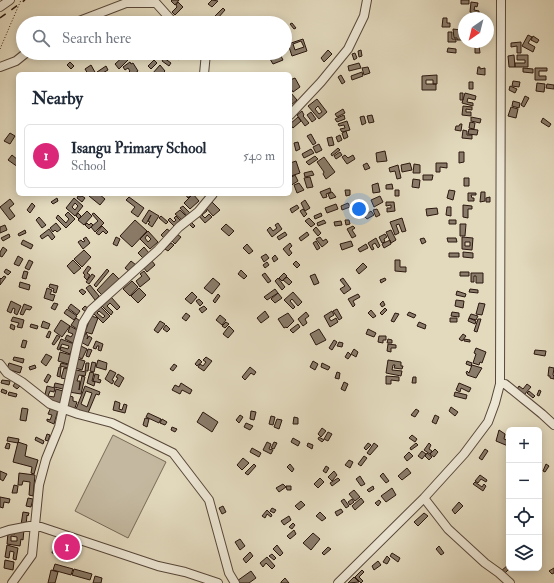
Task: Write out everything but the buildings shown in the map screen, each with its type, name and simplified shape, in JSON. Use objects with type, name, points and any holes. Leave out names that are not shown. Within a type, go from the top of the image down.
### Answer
[{"type":"street","points":[[0,7],[10,0]]},
{"type":"street","points":[[292,113],[321,82],[348,49],[364,16],[367,0]]},
{"type":"street","points":[[338,583],[424,498],[464,454],[488,422],[495,403],[500,384],[501,0]]},
{"type":"street","points":[[92,16],[126,3],[156,1],[168,16]]},
{"type":"street","points":[[0,67],[17,60]]},
{"type":"street","points":[[204,72],[205,60]]},
{"type":"street","points":[[12,583],[32,555],[39,485],[46,459],[59,427],[83,324],[91,310],[158,250],[179,227],[198,212],[211,196]]},
{"type":"street","points":[[0,364],[7,373],[22,382],[50,404],[63,410],[112,423],[173,453],[210,500],[229,573],[235,583]]},
{"type":"street","points":[[500,384],[505,384],[542,414],[554,426]]},
{"type":"street","points":[[424,498],[454,534],[485,563],[510,583]]},
{"type":"street","points":[[0,533],[35,525],[158,566],[185,572],[218,583]]},
{"type":"path","points":[[0,49],[21,0]]},
{"type":"shaded area","points":[[113,435],[166,462],[128,538],[75,511]]},
{"type":"railway","points":[[0,18],[25,0]]},
{"type":"place","name":"Isangu Primary School","points":[[67,547]]}]
